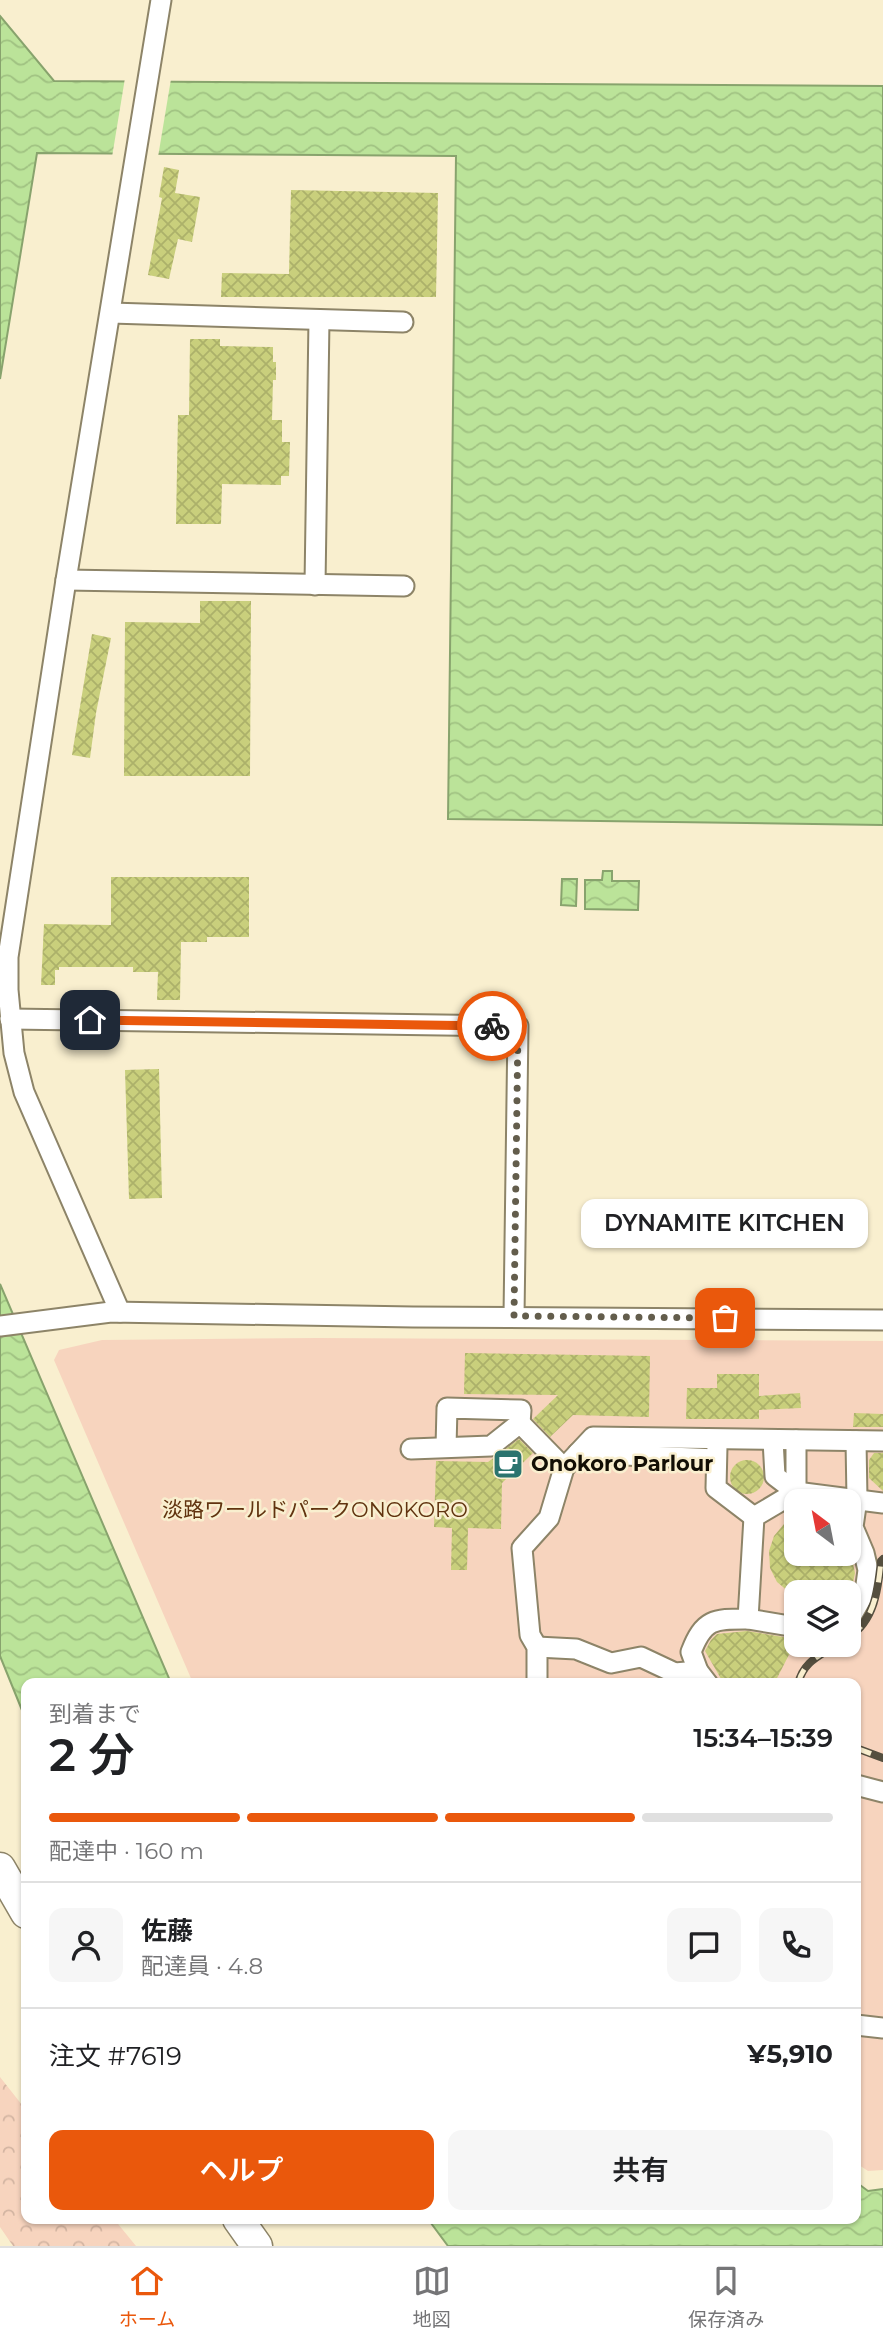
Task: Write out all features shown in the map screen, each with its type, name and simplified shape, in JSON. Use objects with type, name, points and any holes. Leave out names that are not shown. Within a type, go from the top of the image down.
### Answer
[{"type":"highway","points":[[0,1868],[21,1904]]},
{"type":"highway","points":[[242,2224],[257,2246]]},
{"type":"street","points":[[120,1312],[24,1092],[14,1053],[8,957],[66,580],[161,0]]},
{"type":"street","points":[[111,313],[403,322]]},
{"type":"street","points":[[315,584],[319,320]]},
{"type":"street","points":[[66,580],[404,586]]},
{"type":"street","points":[[10,1019],[518,1026],[514,1316]]},
{"type":"street","points":[[0,1326],[120,1312],[883,1320]]},
{"type":"street","points":[[411,1449],[491,1446],[520,1423],[521,1410],[447,1408],[446,1447]]},
{"type":"street","points":[[520,1423],[564,1468]]},
{"type":"street","points":[[537,1678],[537,1647],[530,1635],[522,1548],[549,1518],[564,1468],[593,1437],[883,1441]]},
{"type":"street","points":[[717,1439],[716,1488],[754,1517]]},
{"type":"street","points":[[773,1440],[775,1476],[792,1489]]},
{"type":"street","points":[[796,1440],[796,1489]]},
{"type":"street","points":[[856,1441],[857,1489]]},
{"type":"street","points":[[578,1453],[716,1459]]},
{"type":"street","points":[[754,1517],[784,1499]]},
{"type":"street","points":[[861,1500],[883,1503]]},
{"type":"street","points":[[748,1619],[754,1517]]},
{"type":"street","points":[[861,1546],[868,1570],[865,1591],[861,1598]]},
{"type":"street","points":[[703,1677],[691,1652],[699,1632],[718,1619],[748,1619],[784,1625]]},
{"type":"street","points":[[537,1647],[576,1648],[611,1663],[641,1657],[674,1673],[703,1677]]},
{"type":"street","points":[[861,1787],[883,1792]]},
{"type":"street","points":[[861,2026],[883,2028]]},
{"type":"green space","name":"淡路ワールドパークONOKORO","points":[[317,1338],[883,1341],[883,2170],[868,2171],[861,2166],[861,1678],[191,1678],[54,1360],[59,1350],[102,1340]]},
{"type":"green space","points":[[0,2077],[21,2104],[21,2224],[118,2224],[136,2246],[13,2246],[0,2227]]},
{"type":"water","points":[[0,16],[54,81],[883,86],[883,825],[448,819],[456,156],[37,153],[0,379]]},
{"type":"water","points":[[603,871],[612,871],[612,881],[639,881],[638,910],[585,909],[585,880],[602,880]]},
{"type":"water","points":[[562,879],[577,879],[576,906],[561,905]]},
{"type":"water","points":[[0,1284],[169,1678],[21,1678],[21,1708],[0,1656]]},
{"type":"water","points":[[861,2186],[868,2191],[883,2189],[883,2246],[448,2246],[432,2224],[861,2224]]},
{"type":"pier","points":[[125,78],[171,79],[158,157],[112,157]]},
{"type":"building","points":[[164,167],[179,170],[175,193],[200,197],[192,242],[178,239],[169,279],[148,275],[162,198],[159,197]]},
{"type":"building","points":[[291,190],[438,193],[436,297],[221,297],[222,273],[289,274]]},
{"type":"building","points":[[190,339],[220,339],[220,346],[273,347],[276,380],[273,380],[272,420],[282,420],[282,442],[290,442],[289,476],[281,476],[281,485],[222,484],[221,524],[176,524],[178,415],[189,415]]},
{"type":"building","points":[[200,601],[251,601],[250,776],[124,776],[125,622],[200,623]]},
{"type":"building","points":[[92,634],[111,638],[90,758],[72,755]]},
{"type":"building","points":[[111,877],[249,877],[249,937],[207,937],[207,942],[181,942],[180,1000],[157,1000],[158,972],[133,972],[133,967],[59,967],[59,970],[55,970],[55,985],[41,985],[44,924],[111,925]]},
{"type":"building","points":[[159,1069],[162,1198],[129,1199],[125,1070]]},
{"type":"building","points":[[465,1353],[650,1356],[649,1417],[573,1415],[550,1437],[533,1419],[558,1395],[464,1394]]},
{"type":"building","points":[[717,1374],[759,1374],[759,1396],[800,1393],[801,1408],[759,1410],[759,1419],[686,1419],[687,1388],[717,1388]]},
{"type":"building","points":[[854,1413],[883,1414],[883,1427],[853,1427]]},
{"type":"building","points":[[519,1439],[533,1453],[502,1483],[501,1529],[468,1528],[467,1570],[451,1570],[452,1528],[434,1527],[436,1461],[488,1462]]},
{"type":"building","points":[[874,1453],[883,1453],[883,1491],[869,1478],[869,1460]]},
{"type":"building","points":[[747,1460],[759,1465],[764,1477],[759,1489],[747,1494],[735,1489],[730,1477],[735,1465]]},
{"type":"building","points":[[784,1524],[784,1566],[854,1566],[854,1580],[784,1580],[784,1588],[777,1582],[770,1568],[769,1551],[774,1536]]},
{"type":"building","points":[[747,1631],[784,1637],[784,1657],[788,1657],[777,1678],[721,1678],[705,1651],[717,1634]]},
{"type":"railway","points":[[861,1627],[874,1603],[883,1559]]},
{"type":"railway","points":[[800,1678],[817,1657]]},
{"type":"railway","points":[[861,1750],[883,1758]]},
{"type":"way so far","points":[[492,1026],[518,1026],[514,1316],[725,1318]]},
{"type":"place","name":"DYNAMITE KITCHEN","points":[[725,1318]]},
{"type":"place","name":"Onokoro Parlour","points":[[508,1464]]},
{"type":"route","points":[[90,1020],[492,1026]]}]
